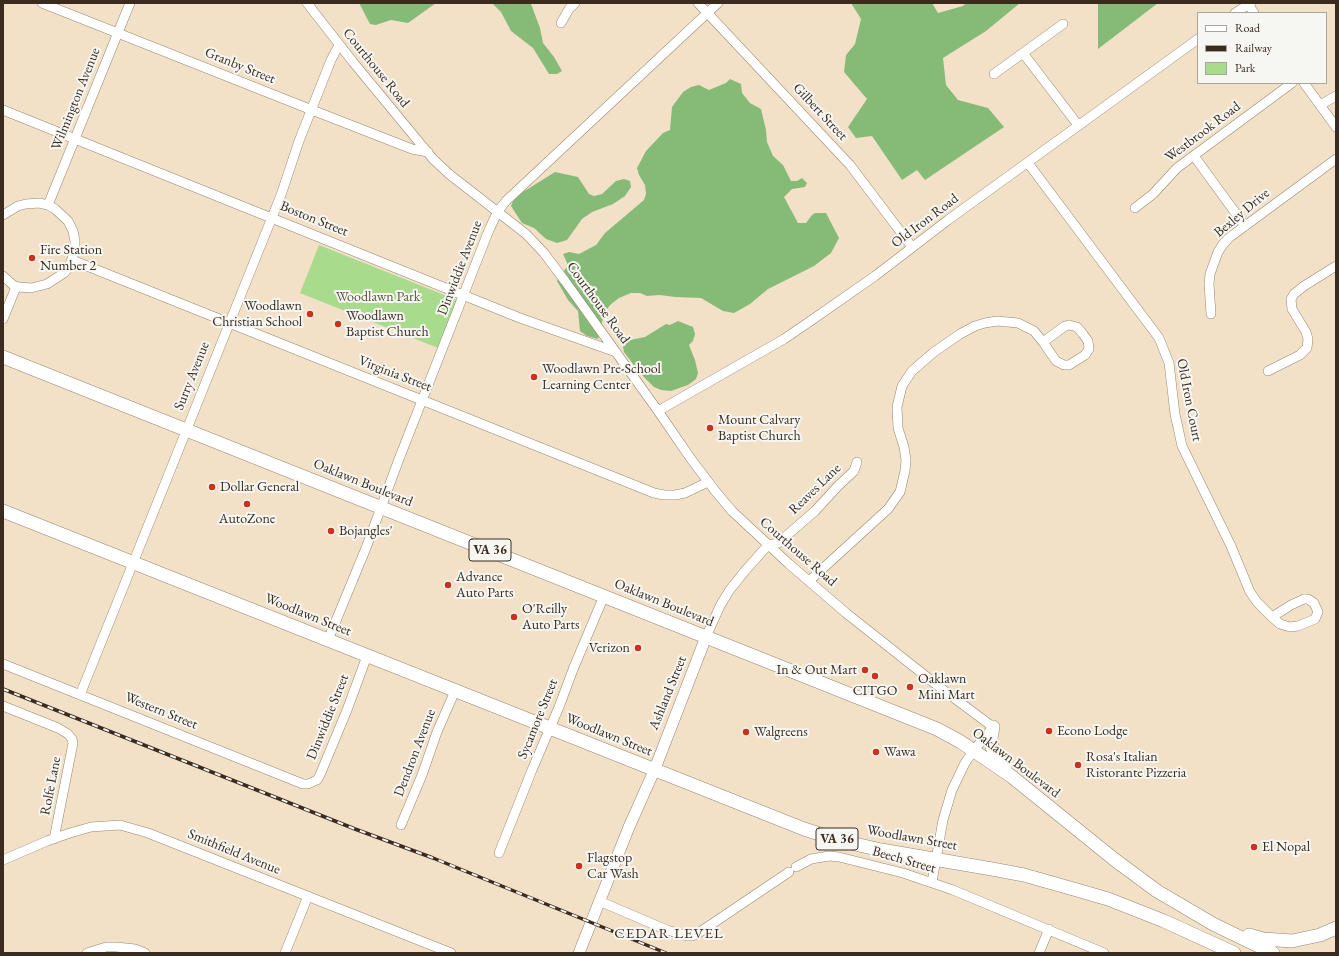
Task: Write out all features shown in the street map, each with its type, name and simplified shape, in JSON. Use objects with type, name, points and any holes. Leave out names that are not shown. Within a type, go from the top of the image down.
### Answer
[{"type":"highway","name":"Oaklawn Boulevard","points":[[3,357],[938,729],[974,750],[1011,776],[1136,876],[1181,906],[1213,924],[1273,953]]},
{"type":"highway","name":"Woodlawn Street","points":[[3,511],[654,771],[804,829],[842,841],[881,850],[1024,875],[1108,899],[1145,913],[1217,945]]},
{"type":"highway","points":[[993,727],[991,738],[992,747],[1011,776]]},
{"type":"highway","points":[[1213,924],[1263,939],[1277,941],[1306,939],[1336,928]]},
{"type":"highway","points":[[1217,945],[1229,953]]},
{"type":"highway","name":"VA 36","points":[[1217,945],[1234,953]]},
{"type":"main road","name":"Ashland Street","points":[[579,953],[599,901],[654,771],[706,637]]},
{"type":"street","name":"Granby Street","points":[[42,3],[412,149],[428,152]]},
{"type":"street","name":"Wilmington Avenue","points":[[48,205],[130,3]]},
{"type":"street","name":"Courthouse Road","points":[[307,3],[339,45],[428,152],[449,174],[526,234],[544,253],[673,434],[732,512],[809,581],[883,643],[966,709],[993,727]]},
{"type":"street","points":[[561,23],[569,9],[575,3]]},
{"type":"street","name":"Gilbert Street","points":[[698,3],[845,159],[912,247]]},
{"type":"street","name":"Dinwiddie Avenue","points":[[328,640],[366,548],[380,507],[498,211],[506,201],[718,3]]},
{"type":"street","points":[[1237,12],[1250,4]]},
{"type":"street","points":[[994,74],[1063,24]]},
{"type":"street","name":"Old Iron Road","points":[[658,411],[809,322],[875,276],[1078,125],[1197,40]]},
{"type":"street","name":"Surry Avenue","points":[[80,695],[272,217],[331,60],[339,45]]},
{"type":"street","points":[[1024,53],[1078,125]]},
{"type":"street","name":"Westbrook Road","points":[[1135,208],[1153,194],[1177,168],[1291,84]]},
{"type":"street","points":[[1305,84],[1336,127]]},
{"type":"street","points":[[1320,105],[1336,96]]},
{"type":"street","name":"Boston Street","points":[[3,110],[520,318],[616,352]]},
{"type":"street","points":[[1194,156],[1245,226]]},
{"type":"street","name":"Bexley Drive","points":[[1211,314],[1209,284],[1213,264],[1223,244],[1336,159]]},
{"type":"street","name":"Old Iron Court","points":[[1028,163],[1159,338],[1169,363],[1175,414],[1182,446],[1231,546],[1250,592],[1257,602],[1280,624],[1285,626],[1295,627],[1315,619],[1318,612],[1314,602],[1304,599],[1272,616]]},
{"type":"street","points":[[3,215],[22,205],[39,204],[48,205],[55,208],[68,221],[75,246],[72,260],[64,274],[47,284],[31,288],[16,287],[3,276]]},
{"type":"street","name":"Virginia Street","points":[[72,260],[654,493],[664,495],[685,493],[708,482]]},
{"type":"street","points":[[1268,370],[1300,355],[1307,348],[1308,339],[1306,332],[1292,309],[1292,299],[1294,294],[1304,286],[1336,266]]},
{"type":"street","points":[[3,319],[16,287]]},
{"type":"street","points":[[809,581],[888,509],[900,492],[906,460],[898,428],[897,406],[902,386],[912,371],[934,352],[960,334],[985,322],[997,321],[1018,323],[1034,331],[1044,342],[1056,361],[1064,365],[1069,365],[1085,355],[1089,349],[1088,341],[1084,334],[1074,325],[1065,326],[1044,342]]},
{"type":"street","name":"Reaves Lane","points":[[768,545],[778,543],[815,511],[854,471],[857,462]]},
{"type":"street","name":"Ashland Street","points":[[706,637],[720,606],[729,591],[768,545]]},
{"type":"street","name":"Sycamore Street","points":[[499,853],[604,596]]},
{"type":"street","name":"Dinwiddie Street","points":[[308,784],[317,780],[320,775],[347,710],[366,656]]},
{"type":"street","name":"Western Street","points":[[3,664],[303,784],[308,784]]},
{"type":"street","name":"Dendron Avenue","points":[[401,825],[454,691]]},
{"type":"street","name":"Rolfe Lane","points":[[3,706],[58,728],[68,734],[72,739],[72,751],[54,839]]},
{"type":"street","points":[[932,882],[943,820],[952,790],[965,763],[993,727]]},
{"type":"street","name":"Smithfield Avenue","points":[[3,860],[54,839],[91,827],[120,825],[134,828],[224,862],[451,953]]},
{"type":"street","name":"Beech Street","points":[[599,901],[667,930],[692,936],[792,869],[810,859],[820,857],[839,857],[932,882],[1003,910],[1104,953]]},
{"type":"street","points":[[285,953],[308,896]]},
{"type":"street","points":[[1039,953],[1049,929]]},
{"type":"street","points":[[87,953],[106,947],[135,949],[145,953]]},
{"type":"green space","points":[[359,3],[436,3],[408,23],[391,20],[376,25],[370,24]]},
{"type":"green space","points":[[492,3],[532,3],[531,4],[540,28],[543,43],[554,57],[562,71],[557,74],[549,74],[533,48],[511,31],[501,12]]},
{"type":"green space","points":[[851,3],[932,3],[938,13],[963,6],[966,3],[1020,3],[986,31],[943,58],[946,85],[958,100],[988,108],[1004,127],[925,180],[917,170],[902,180],[872,136],[856,138],[848,127],[867,99],[844,72],[846,55],[855,44],[861,19]]},
{"type":"green space","points":[[1098,3],[1158,3],[1098,49]]},
{"type":"green space","points":[[730,79],[741,84],[742,93],[750,103],[761,109],[767,142],[773,156],[783,165],[791,181],[797,181],[802,178],[807,183],[805,187],[792,189],[784,197],[798,223],[806,223],[815,213],[826,213],[839,238],[831,253],[814,266],[768,289],[750,304],[734,313],[723,311],[701,298],[660,295],[647,296],[640,293],[631,293],[619,298],[610,305],[604,314],[598,339],[587,336],[580,331],[578,311],[568,300],[557,281],[568,265],[563,254],[569,252],[579,254],[596,245],[605,233],[644,200],[646,194],[645,185],[637,168],[646,151],[663,133],[670,130],[672,107],[683,92],[691,87],[699,85],[709,90],[726,83]]},
{"type":"green space","points":[[555,172],[578,177],[589,194],[594,196],[602,194],[616,181],[624,179],[630,181],[631,187],[625,196],[613,204],[592,212],[582,219],[567,240],[557,243],[546,239],[534,228],[522,223],[511,206],[515,197]]},
{"type":"green space","name":"Woodlawn Park","points":[[319,245],[457,300],[438,348],[300,293]]},
{"type":"green space","points":[[678,321],[693,327],[695,334],[693,341],[689,345],[698,373],[696,379],[688,385],[671,391],[661,390],[654,387],[639,372],[624,352],[623,347],[626,342],[630,340],[645,337],[666,324],[670,325]]},
{"type":"railway","points":[[3,689],[355,829],[433,858],[666,953]]},
{"type":"place","name":"Fire Station Number 2","points":[[32,258]]},
{"type":"place","name":"Woodlawn Christian School","points":[[310,314]]},
{"type":"place","name":"Woodlawn Baptist Church","points":[[338,324]]},
{"type":"place","name":"Woodlawn Pre-School Learning Center","points":[[534,377]]},
{"type":"place","name":"Mount Calvary Baptist Church","points":[[710,428]]},
{"type":"place","name":"Dollar General","points":[[212,487]]},
{"type":"place","name":"AutoZone","points":[[247,504]]},
{"type":"place","name":"Bojangles'","points":[[331,531]]},
{"type":"place","name":"Advance Auto Parts","points":[[448,585]]},
{"type":"place","name":"O'Reilly Auto Parts","points":[[514,617]]},
{"type":"place","name":"Verizon","points":[[638,648]]},
{"type":"place","name":"In & Out Mart","points":[[865,670]]},
{"type":"place","name":"CITGO","points":[[875,676]]},
{"type":"place","name":"Oaklawn Mini Mart","points":[[910,687]]},
{"type":"place","name":"Econo Lodge","points":[[1049,731]]},
{"type":"place","name":"Walgreens","points":[[746,732]]},
{"type":"place","name":"Wawa","points":[[876,752]]},
{"type":"place","name":"Rosa's Italian Ristorante Pizzeria","points":[[1078,765]]},
{"type":"place","name":"El Nopal","points":[[1254,847]]},
{"type":"place","name":"Flagstop Car Wash","points":[[579,866]]},
{"type":"district","name":"CEDAR LEVEL","points":[[669,934]]}]
